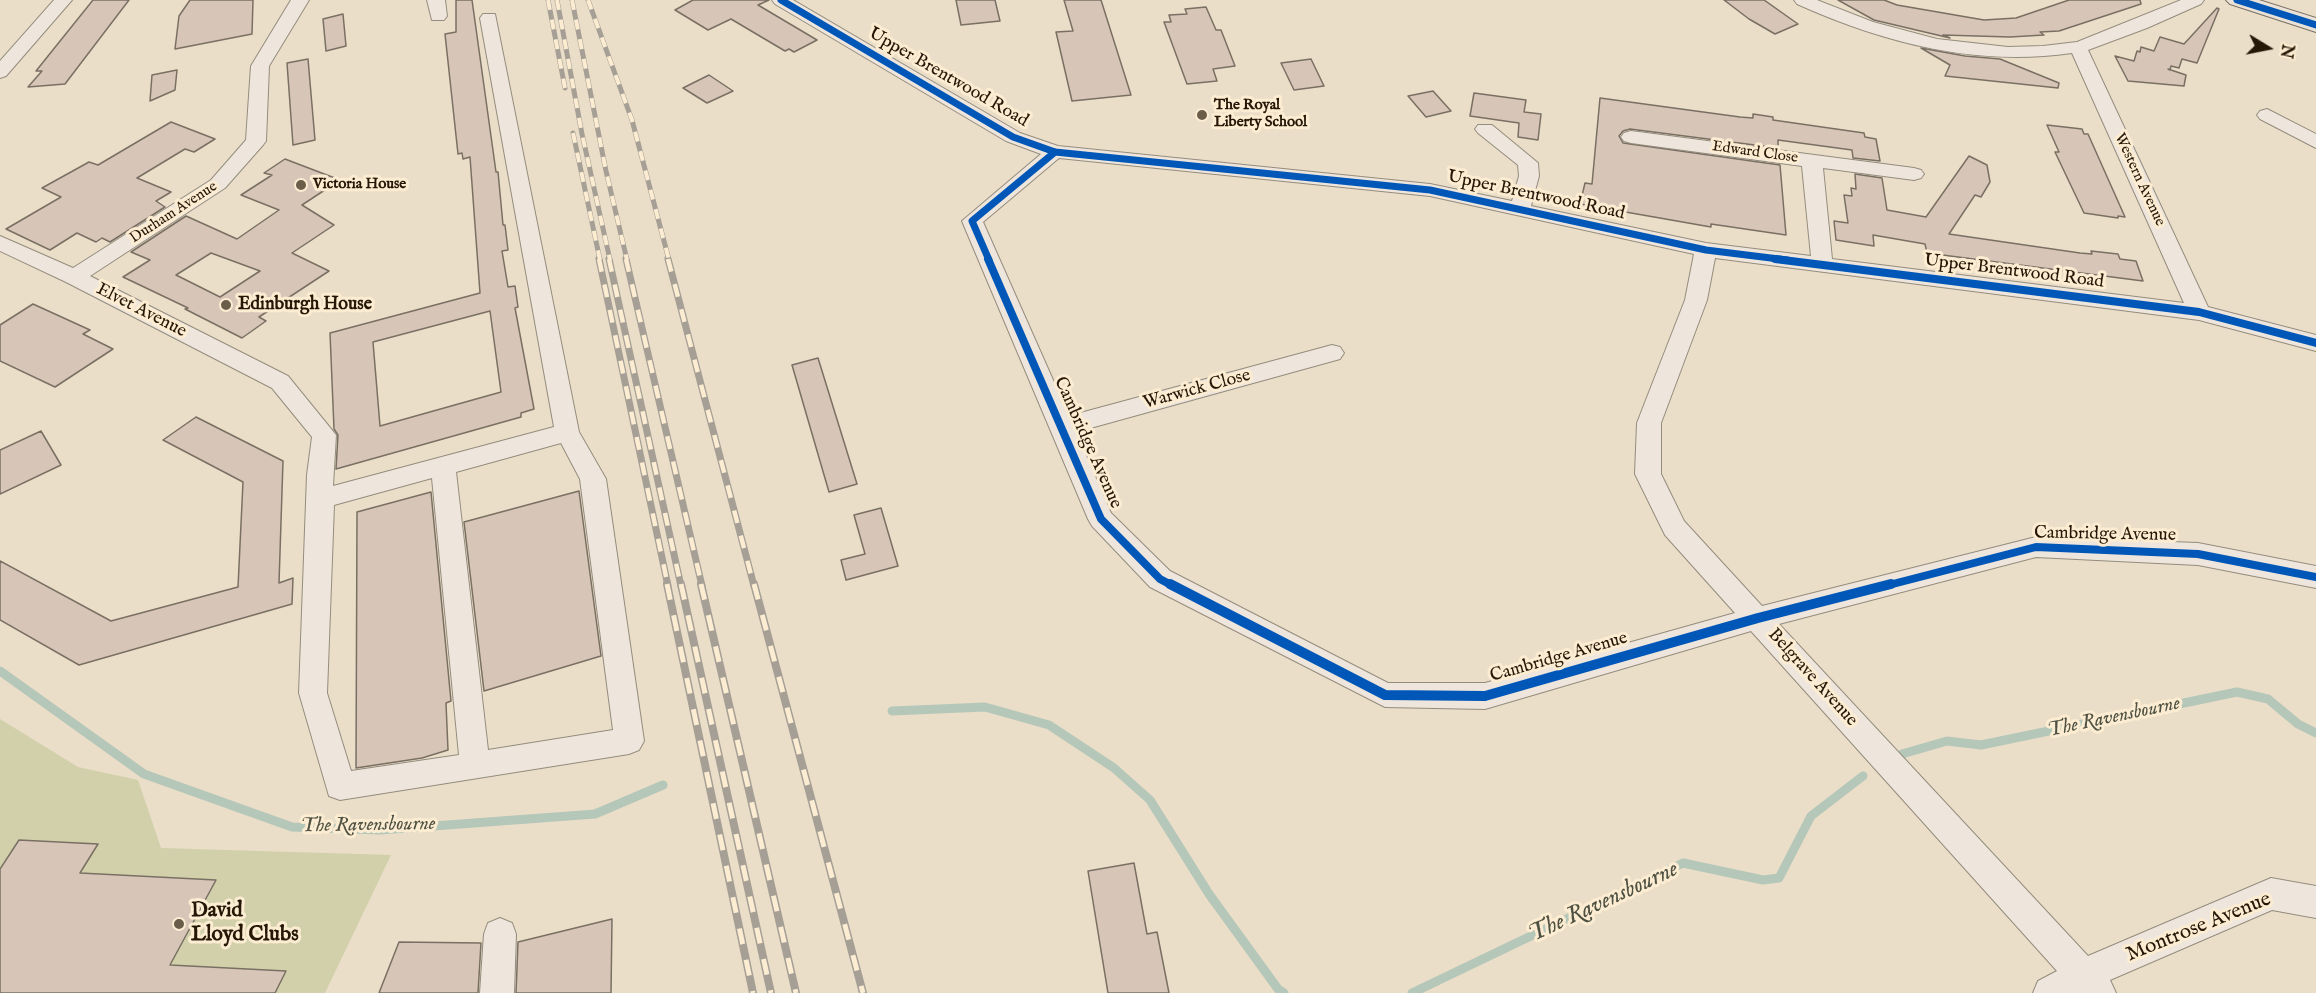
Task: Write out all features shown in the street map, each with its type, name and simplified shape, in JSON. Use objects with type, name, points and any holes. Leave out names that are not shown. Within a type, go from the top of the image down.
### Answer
[{"type":"main road","points":[[2237,0],[2316,25]]},
{"type":"street","points":[[0,72],[63,0]]},
{"type":"street","name":"Durham Avenue","points":[[74,278],[219,184],[256,141],[260,66],[300,0]]},
{"type":"street","points":[[1803,0],[1858,23],[1942,45],[2014,52],[2078,47],[2152,20],[2195,0]]},
{"type":"street","name":"Upper Brentwood Road","points":[[798,3],[1013,138],[1055,152],[1430,190],[1707,250],[2199,312],[2316,343]]},
{"type":"street","points":[[489,18],[567,432],[592,478],[629,741],[340,786],[313,693],[321,499],[567,432]]},
{"type":"street","name":"Western Avenue","points":[[2078,47],[2199,312]]},
{"type":"street","points":[[2267,115],[2316,142]]},
{"type":"street","points":[[1485,129],[1528,164],[1529,176],[1520,210]]},
{"type":"street","name":"Edward Close","points":[[1631,137],[1812,161],[1822,264]]},
{"type":"street","name":"Cambridge Avenue","points":[[1055,152],[972,221],[1101,519],[1160,579],[1385,695],[1485,696],[1758,618],[2036,547],[2198,554],[2316,577]]},
{"type":"street","points":[[1812,161],[1914,174]]},
{"type":"street","name":"Elvet Avenue","points":[[0,243],[280,382],[324,435],[320,475],[321,499]]},
{"type":"street","name":"Belgrave Avenue","points":[[1707,250],[1696,300],[1649,423],[1648,474],[1674,528],[2091,984]]},
{"type":"street","name":"Warwick Close","points":[[1062,427],[1332,353]]},
{"type":"street","points":[[443,466],[475,766]]},
{"type":"street","name":"Montrose Avenue","points":[[2050,993],[2091,984],[2271,894],[2316,902]]},
{"type":"street","points":[[497,993],[500,934]]},
{"type":"green space","name":"David Lloyd Clubs","points":[[0,719],[78,767],[138,780],[161,848],[391,855],[325,993],[0,993]]},
{"type":"building","points":[[93,0],[129,0],[65,84],[28,87],[42,71],[36,71]]},
{"type":"building","points":[[190,0],[253,0],[252,34],[175,49],[179,16]]},
{"type":"building","points":[[456,0],[472,0],[508,250],[502,251],[508,287],[515,286],[518,307],[515,308],[534,409],[521,413],[521,417],[336,469],[338,435],[334,429],[330,333],[480,293],[470,157],[463,159],[462,153],[458,154],[445,34],[456,32]],"holes":[[[490,311],[501,392],[380,426],[373,342]]]},
{"type":"building","points":[[693,0],[769,0],[758,5],[817,40],[794,52],[789,49],[785,51],[731,19],[708,30],[675,10]]},
{"type":"building","points":[[956,0],[995,0],[1000,21],[961,25]]},
{"type":"building","points":[[1064,0],[1101,0],[1131,95],[1072,101],[1056,32],[1073,31]]},
{"type":"building","points":[[1724,0],[1764,0],[1798,24],[1775,34],[1749,19]]},
{"type":"building","points":[[1838,0],[1884,0],[1897,5],[1984,20],[2016,18],[2069,0],[2140,0],[2141,4],[2059,31],[2040,32],[2044,35],[2010,37],[1943,35],[1950,38],[1874,20]]},
{"type":"building","points":[[1206,7],[1216,30],[1221,30],[1235,66],[1213,69],[1217,81],[1187,84],[1164,22],[1171,22],[1169,15],[1187,14],[1185,9]]},
{"type":"building","points":[[2217,8],[2219,9],[2197,63],[2182,59],[2179,68],[2171,66],[2170,70],[2186,75],[2184,86],[2128,81],[2115,56],[2134,61],[2141,47],[2154,51],[2160,37],[2184,44]]},
{"type":"building","points":[[343,14],[346,46],[326,51],[323,19]]},
{"type":"building","points":[[1921,48],[1965,56],[2000,59],[2059,83],[2058,88],[1945,76],[1950,65]]},
{"type":"building","points":[[308,59],[315,140],[293,145],[287,63]]},
{"type":"building","points":[[1311,59],[1324,86],[1294,90],[1281,63]]},
{"type":"building","points":[[177,70],[175,90],[150,101],[152,75]]},
{"type":"building","points":[[709,75],[733,91],[707,103],[683,88]]},
{"type":"building","points":[[1433,91],[1451,111],[1426,117],[1408,96]]},
{"type":"building","points":[[1474,93],[1526,100],[1524,112],[1541,114],[1538,140],[1518,137],[1519,123],[1470,116]]},
{"type":"building","points":[[1600,98],[1740,117],[1753,118],[1753,114],[1773,117],[1773,120],[1864,133],[1865,137],[1876,139],[1880,161],[1853,158],[1852,150],[1778,140],[1778,148],[1630,129],[1623,131],[1619,136],[1623,143],[1780,165],[1786,235],[1711,224],[1711,227],[1580,204],[1585,183],[1592,184]]},
{"type":"building","points":[[171,122],[215,139],[194,152],[185,149],[137,178],[171,192],[156,201],[165,207],[110,242],[102,238],[96,242],[77,233],[50,250],[6,229],[61,197],[42,188],[89,162],[98,165]]},
{"type":"building","points":[[2047,125],[2082,129],[2084,134],[2088,134],[2125,217],[2084,213],[2055,152],[2059,152]]},
{"type":"building","points":[[1969,156],[1987,165],[1990,182],[1981,197],[1975,195],[1949,234],[2080,253],[2092,254],[2091,251],[2118,254],[2120,259],[2136,261],[2143,281],[1927,253],[1925,244],[1873,235],[1874,246],[1836,240],[1834,221],[1848,223],[1844,195],[1852,196],[1851,188],[1856,189],[1855,174],[1882,178],[1887,210],[1926,217]]},
{"type":"building","points":[[285,159],[340,180],[302,205],[334,225],[292,253],[329,271],[259,317],[266,321],[242,338],[185,309],[188,308],[123,277],[150,260],[131,252],[186,216],[237,239],[279,210],[241,195],[272,175],[264,173]],"holes":[[[211,253],[260,271],[220,297],[176,275]]]},
{"type":"building","points":[[33,304],[90,330],[83,334],[113,349],[55,387],[0,361],[0,325]]},
{"type":"building","points":[[818,358],[857,484],[829,492],[792,365]]},
{"type":"building","points":[[196,417],[283,461],[279,583],[293,578],[292,604],[79,665],[0,620],[0,561],[111,621],[238,587],[243,482],[163,440]]},
{"type":"building","points":[[41,431],[61,465],[0,494],[0,450]]},
{"type":"building","points":[[579,491],[601,656],[484,691],[464,522]]},
{"type":"building","points":[[431,492],[451,701],[446,703],[448,750],[422,758],[356,768],[357,512]]},
{"type":"building","points":[[881,508],[898,566],[846,580],[841,560],[865,554],[854,515]]},
{"type":"building","points":[[19,840],[98,844],[80,873],[216,880],[170,965],[286,971],[275,993],[0,993],[0,869]]},
{"type":"building","points":[[1134,863],[1147,934],[1157,932],[1169,993],[1108,993],[1088,871]]},
{"type":"building","points":[[612,919],[611,993],[516,993],[518,942]]},
{"type":"building","points":[[399,942],[481,943],[478,993],[379,993]]},
{"type":"waterway","name":"The Ravensbourne","points":[[0,671],[144,774],[292,827],[380,830],[595,814],[663,785]]},
{"type":"waterway","name":"The Ravensbourne","points":[[1902,754],[1947,741],[1981,745],[2237,692],[2268,699],[2298,724],[2316,733]]},
{"type":"waterway","name":"The Ravensbourne","points":[[892,711],[985,707],[1049,725],[1114,768],[1150,800],[1209,894],[1278,989],[1284,993]]},
{"type":"waterway","name":"The Ravensbourne","points":[[1412,993],[1683,863],[1763,880],[1779,878],[1811,816],[1863,776]]},
{"type":"railway","points":[[548,0],[565,88]]},
{"type":"railway","points":[[557,0],[582,134],[610,260]]},
{"type":"railway","points":[[572,0],[606,171],[627,260]]},
{"type":"railway","points":[[588,0],[632,120],[669,260]]},
{"type":"railway","points":[[573,133],[600,260]]},
{"type":"railway","points":[[599,259],[668,586]]},
{"type":"railway","points":[[609,259],[681,586]]},
{"type":"railway","points":[[626,259],[702,586]]},
{"type":"railway","points":[[668,259],[754,586]]},
{"type":"railway","points":[[667,584],[753,993]]},
{"type":"railway","points":[[681,584],[771,993]]},
{"type":"railway","points":[[701,584],[796,993]]},
{"type":"railway","points":[[754,584],[863,993]]},
{"type":"cycle path","points":[[781,0],[1013,137],[1055,152],[1430,190],[1706,250],[2199,312],[2316,343]]},
{"type":"cycle path","points":[[2237,0],[2316,25]]},
{"type":"cycle path","points":[[1055,152],[972,221],[1101,519],[1160,579],[1385,695],[1485,696],[1758,618],[2036,547],[2198,554],[2316,577]]},
{"type":"place","name":"The Royal Liberty School","points":[[1202,115]]},
{"type":"place","name":"Victoria House","points":[[301,185]]},
{"type":"place","name":"Edinburgh House","points":[[226,305]]},
{"type":"place","name":"David Lloyd Clubs","points":[[179,924]]}]
